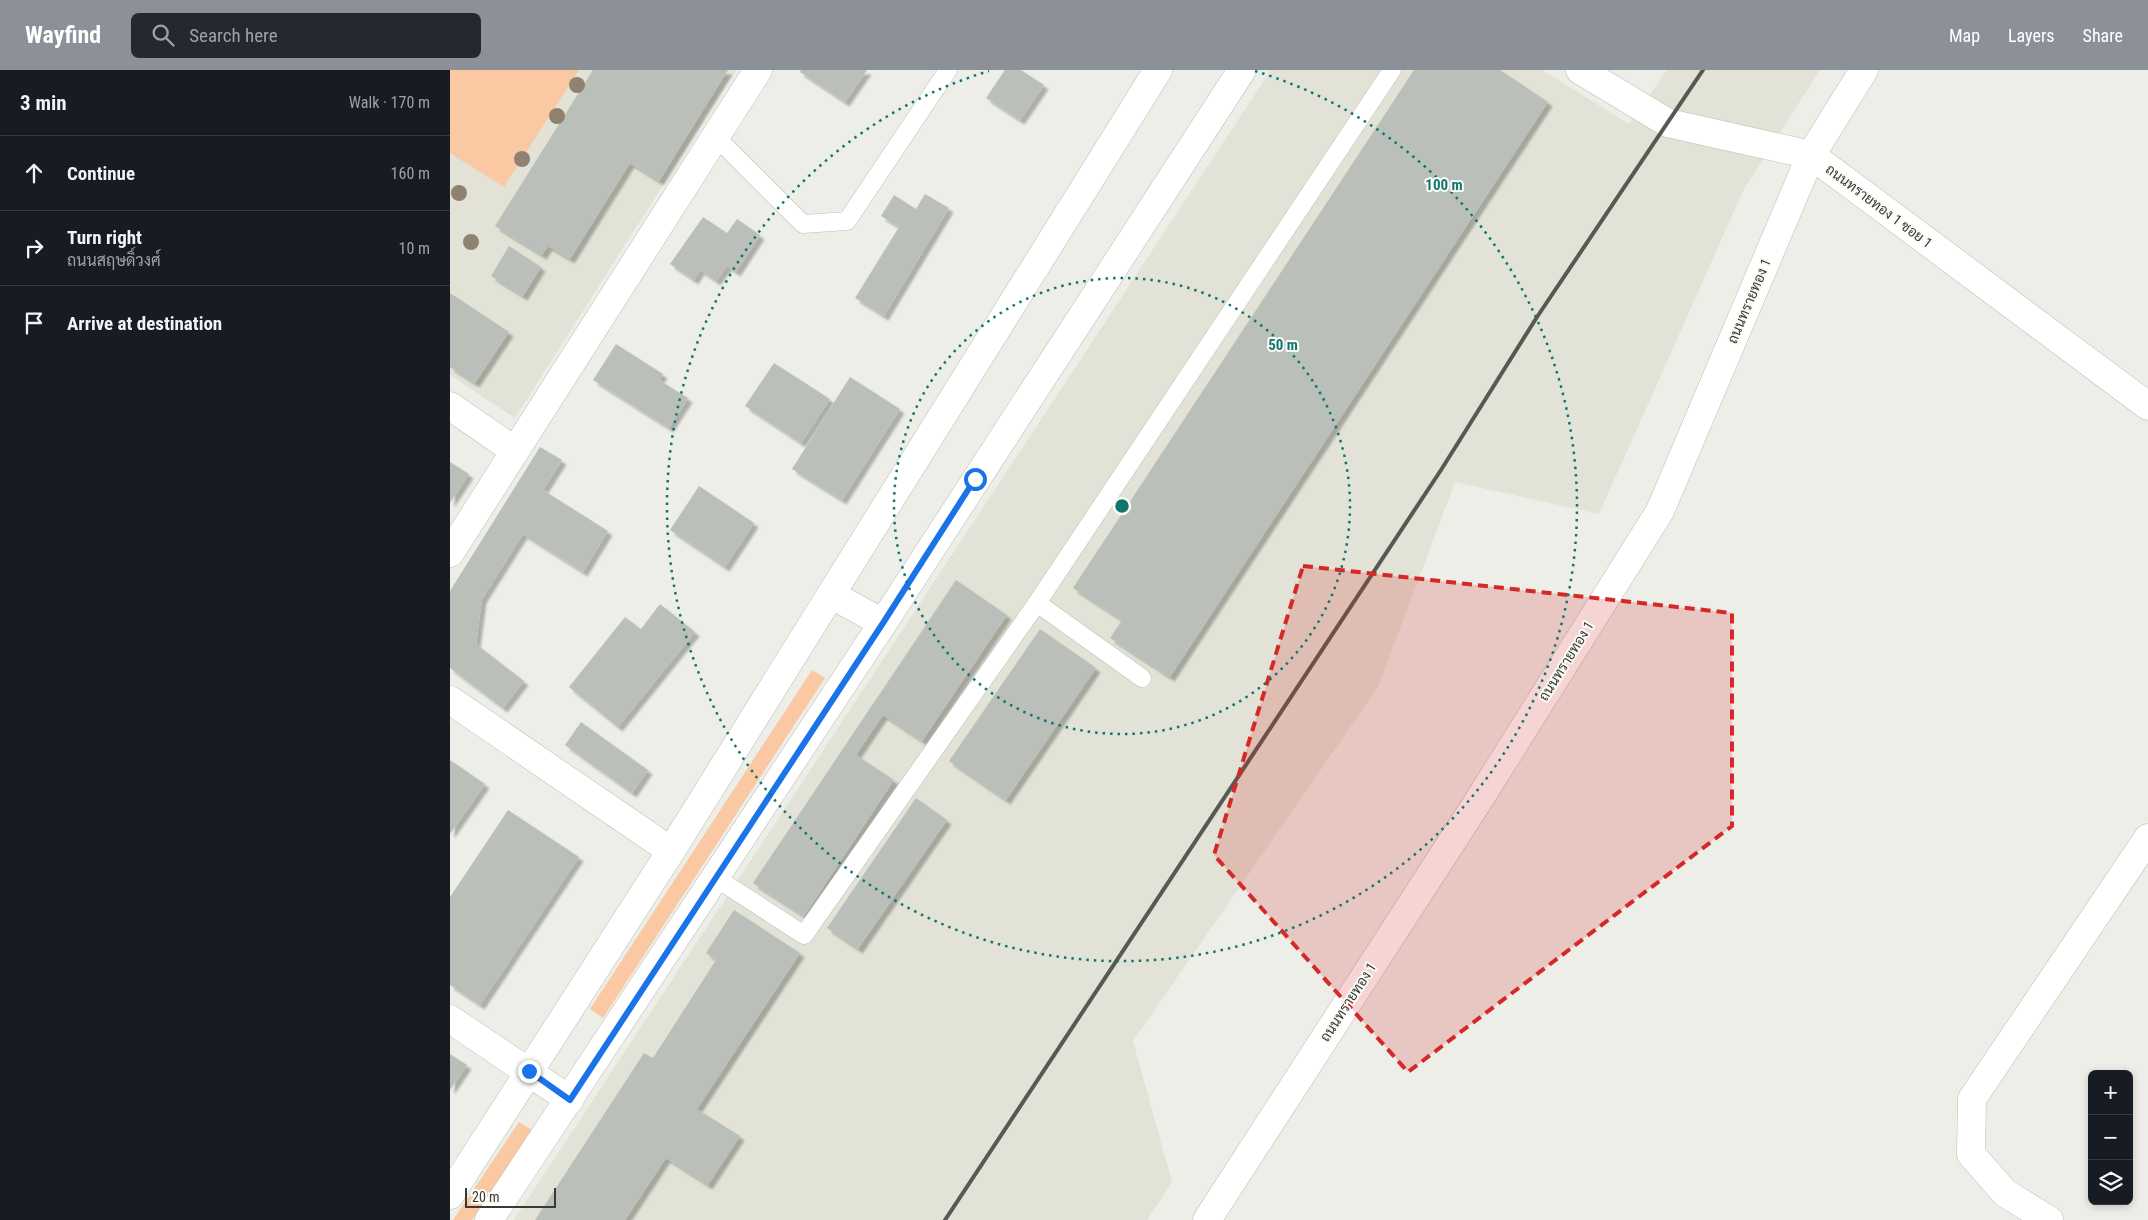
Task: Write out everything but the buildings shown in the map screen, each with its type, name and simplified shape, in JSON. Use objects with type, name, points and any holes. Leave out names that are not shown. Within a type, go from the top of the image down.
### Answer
[{"type":"street","points":[[450,553],[758,70]]},
{"type":"street","points":[[450,1195],[671,851],[1158,70]]},
{"type":"street","points":[[489,1220],[570,1100],[883,623],[1242,70]]},
{"type":"street","name":"ถนนทรายทอง 1 ซอย 1","points":[[1580,70],[1668,123],[1811,155],[2148,406]]},
{"type":"street","name":"ถนนทรายทอง 1","points":[[1207,1220],[1477,803],[1660,511],[1811,155],[1864,70]]},
{"type":"street","points":[[450,406],[515,451]]},
{"type":"street","points":[[832,595],[883,623]]},
{"type":"street","points":[[450,700],[671,851]]},
{"type":"street","points":[[2049,1220],[2005,1193],[1971,1154],[1972,1099],[2148,838]]},
{"type":"street","points":[[450,1019],[570,1100]]},
{"type":"lane","points":[[716,137],[803,224],[847,220],[948,70]]},
{"type":"lane","points":[[716,878],[804,935],[1037,603],[1392,70]]},
{"type":"lane","points":[[1037,603],[1142,678]]},
{"type":"highlighted area","points":[[1303,566],[1732,613],[1732,826],[1408,1072],[1214,855]]},
{"type":"shaded area","points":[[450,70],[736,70],[515,418],[450,375]]},
{"type":"shaded area","points":[[450,70],[579,70],[504,187],[450,153]]},
{"type":"shaded area","points":[[1271,70],[1542,70],[1629,124],[1667,70],[1820,70],[1744,189],[1599,514],[1455,482],[1378,687],[1133,1041],[1172,1182],[1147,1220],[514,1220]]},
{"type":"shaded area","points":[[812,670],[825,678],[603,1018],[590,1009]]},
{"type":"shaded area","points":[[519,1122],[532,1130],[472,1220],[453,1220]]},
{"type":"railway","points":[[945,1220],[1441,470],[1537,317],[1703,70]]},
{"type":"route","points":[[529,1071],[570,1100],[883,623],[975,479]]}]
